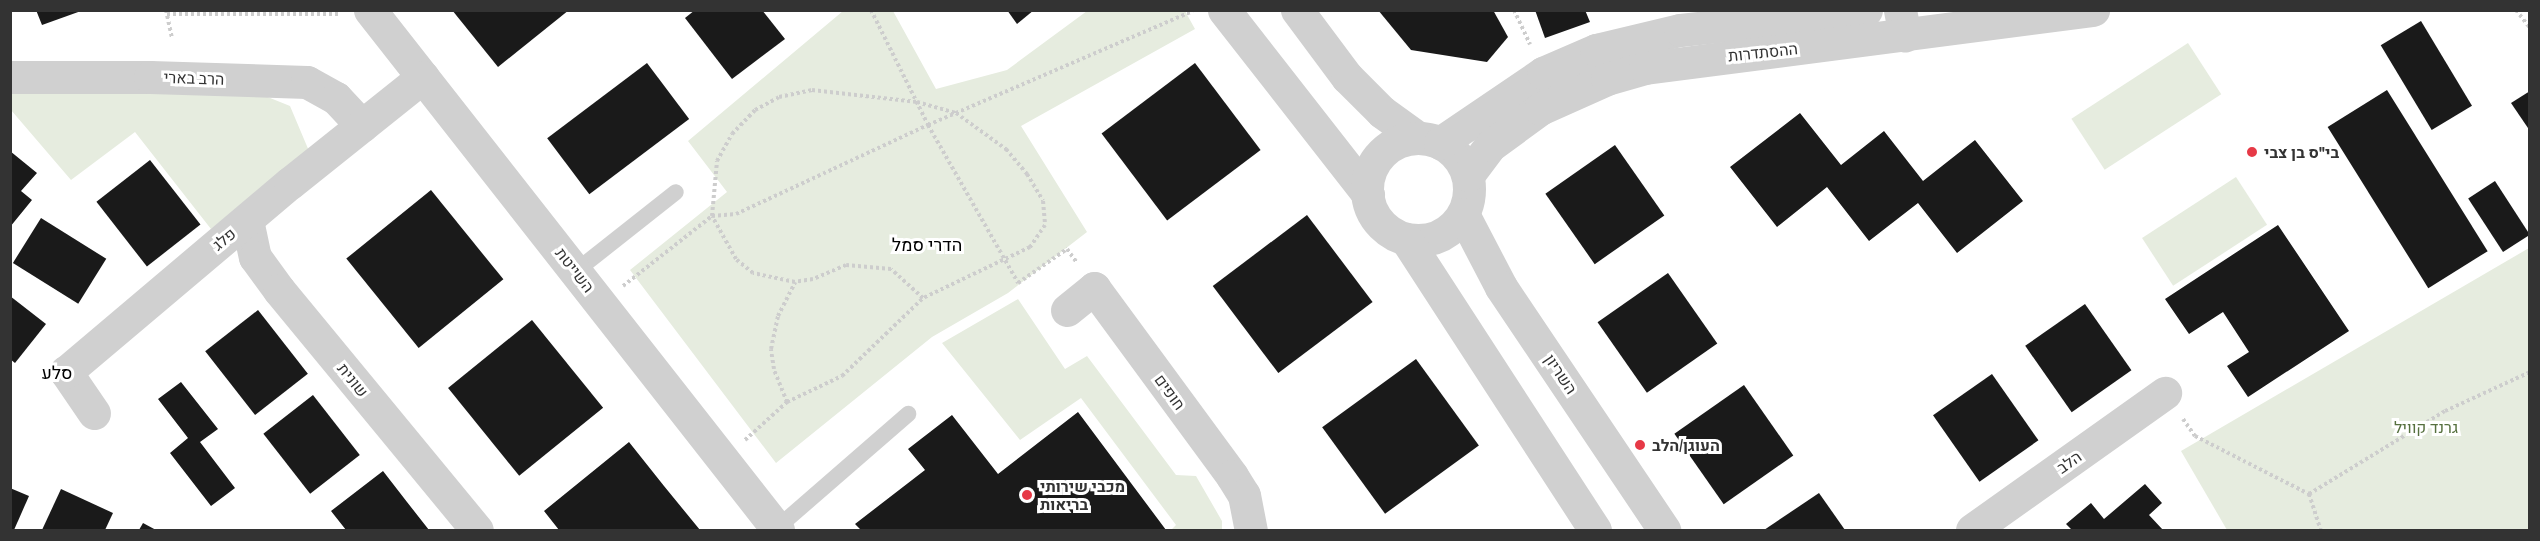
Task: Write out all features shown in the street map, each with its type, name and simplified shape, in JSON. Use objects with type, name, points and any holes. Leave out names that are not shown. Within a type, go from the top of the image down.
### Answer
[{"type":"street","points":[[1224,10],[1368,194],[1380,222],[1406,239],[1595,531]]},
{"type":"street","points":[[1297,10],[1347,77],[1382,112],[1429,141],[1452,151],[1468,176],[1468,202],[1463,214],[1438,236],[1406,239]]},
{"type":"street","name":"ההסתדרות","points":[[1429,141],[1543,73],[1596,50],[1637,38],[1866,10]]},
{"type":"street","name":"ההסתדרות","points":[[1468,176],[1491,145],[1523,119],[1607,79],[1685,61],[1902,23],[2093,10]]},
{"type":"street","name":"השייטת","points":[[372,13],[778,529]]},
{"type":"street","name":"הרב בארי","points":[[10,77],[150,76],[307,82],[336,98],[362,126]]},
{"type":"street","name":"פלג","points":[[94,413],[66,372],[247,220],[423,77]]},
{"type":"street","points":[[1368,194],[1371,171],[1385,151],[1429,141]]},
{"type":"street","name":"השריון","points":[[1463,214],[1501,287],[1664,531]]},
{"type":"street","name":"שונית","points":[[247,220],[255,256],[279,290],[477,531]]},
{"type":"street","points":[[1067,310],[1094,288]]},
{"type":"street","name":"חופים","points":[[1094,288],[1232,476],[1244,495],[1251,531]]},
{"type":"street","name":"הלב","points":[[1972,531],[2165,393]]},
{"type":"lane","points":[[576,271],[676,192]]},
{"type":"lane","points":[[778,529],[908,414]]},
{"type":"path","points":[[871,10],[928,124],[1018,283],[1067,249],[1094,288]]},
{"type":"path","points":[[602,303],[712,216],[736,214],[928,124],[1194,10]]},
{"type":"path","points":[[1514,10],[1543,73]]},
{"type":"path","points":[[2516,10],[2529,28]]},
{"type":"path","points":[[172,38],[166,12],[372,13]]},
{"type":"path","points":[[724,460],[787,402],[842,376],[923,298],[1005,261],[1030,247],[1045,225],[1043,201],[1006,149],[956,113],[917,102],[812,90],[779,97],[755,110],[732,135],[717,161],[712,216],[736,259],[753,273],[795,282],[813,279],[846,265],[891,269],[923,298]]},
{"type":"path","points":[[787,402],[774,369],[771,349],[778,316],[795,282]]},
{"type":"path","points":[[2309,494],[2445,411],[2529,372]]},
{"type":"path","points":[[2165,393],[2194,436],[2309,494],[2321,531]]},
{"type":"green space","points":[[843,11],[893,11],[936,89],[1007,70],[1087,11],[1185,11],[1195,29],[1021,126],[1087,232],[1008,293],[932,337],[776,463],[630,270],[727,192],[688,141]]},
{"type":"green space","points":[[2188,43],[2221,94],[2105,170],[2071,119]]},
{"type":"green space","points":[[253,91],[290,106],[309,151],[211,229],[135,132],[71,180],[11,110],[10,94]]},
{"type":"green space","points":[[2236,177],[2267,225],[2173,286],[2142,238]]},
{"type":"green space","name":"גרנד קוויל","points":[[2529,248],[2529,530],[2227,530],[2181,451]]},
{"type":"green space","points":[[1018,299],[1065,369],[1087,356],[1176,475],[1196,476],[1222,521],[1222,530],[1171,530],[1176,525],[1081,398],[1020,440],[942,343]]},
{"type":"building","points":[[36,10],[81,10],[81,11],[42,25]]},
{"type":"building","points":[[452,10],[569,10],[498,67]]},
{"type":"building","points":[[695,10],[762,10],[785,39],[732,79],[685,18]]},
{"type":"building","points":[[1007,10],[1034,10],[1017,24]]},
{"type":"building","points":[[1378,10],[1493,10],[1508,37],[1487,62],[1411,50]]},
{"type":"building","points":[[1535,10],[1585,10],[1590,22],[1545,38]]},
{"type":"building","points":[[2421,21],[2472,106],[2432,130],[2381,45]]},
{"type":"building","points":[[647,63],[689,119],[589,194],[547,138]]},
{"type":"building","points":[[1195,63],[1261,150],[1167,220],[1102,133]]},
{"type":"building","points":[[2387,90],[2488,251],[2428,288],[2328,127]]},
{"type":"building","points":[[2530,91],[2530,131],[2511,103]]},
{"type":"building","points":[[1800,113],[1841,165],[1884,131],[1923,181],[1975,140],[2023,201],[1957,253],[1918,203],[1869,241],[1827,187],[1777,227],[1730,167]]},
{"type":"building","points":[[1615,145],[1664,215],[1595,264],[1545,194]]},
{"type":"building","points":[[10,151],[37,173],[21,191],[32,200],[10,227]]},
{"type":"building","points":[[150,160],[200,225],[147,266],[96,202]]},
{"type":"building","points":[[2495,181],[2530,235],[2503,252],[2468,198]]},
{"type":"building","points":[[431,190],[503,279],[419,348],[346,259]]},
{"type":"building","points":[[1307,215],[1373,302],[1278,373],[1213,286]]},
{"type":"building","points":[[41,218],[106,259],[78,304],[13,263]]},
{"type":"building","points":[[2278,225],[2349,331],[2248,397],[2227,366],[2249,352],[2223,312],[2189,334],[2165,299]]},
{"type":"building","points":[[1668,273],[1717,343],[1647,393],[1598,322]]},
{"type":"building","points":[[10,296],[46,324],[15,363],[10,359]]},
{"type":"building","points":[[2085,304],[2131,370],[2072,412],[2025,346]]},
{"type":"building","points":[[258,310],[308,374],[255,415],[205,351]]},
{"type":"building","points":[[532,320],[603,408],[519,476],[448,388]]},
{"type":"building","points":[[1416,359],[1479,446],[1385,514],[1322,427]]},
{"type":"building","points":[[1992,374],[2038,440],[1979,482],[1933,415]]},
{"type":"building","points":[[181,382],[218,429],[200,442],[235,488],[211,506],[170,453],[188,438],[158,399]]},
{"type":"building","points":[[1744,385],[1793,455],[1724,504],[1674,434]]},
{"type":"building","points":[[313,395],[360,455],[310,494],[263,434]]},
{"type":"building","points":[[1078,412],[1166,530],[861,530],[855,524],[925,470],[908,449],[952,415],[998,474]]},
{"type":"building","points":[[629,442],[700,530],[559,530],[544,511]]},
{"type":"building","points":[[383,471],[429,530],[346,530],[331,511]]},
{"type":"building","points":[[2145,484],[2162,503],[2149,515],[2163,530],[2072,530],[2066,524],[2091,503],[2104,519]]},
{"type":"building","points":[[10,488],[29,496],[14,530],[10,530]]},
{"type":"building","points":[[61,489],[113,513],[105,530],[42,530]]},
{"type":"building","points":[[1819,493],[1845,530],[1764,530]]},
{"type":"building","points":[[143,523],[156,530],[139,530]]},
{"type":"place","name":"בי\"ס בן צבי","points":[[2252,152]]},
{"type":"place","name":"העוגן/הלב","points":[[1640,445]]},
{"type":"place","name":"מכבי שירותי בריאות","points":[[1027,495]]},
{"type":"district","name":"הדרי סמל","points":[[927,245]]},
{"type":"district","name":"סלע","points":[[57,373]]}]
